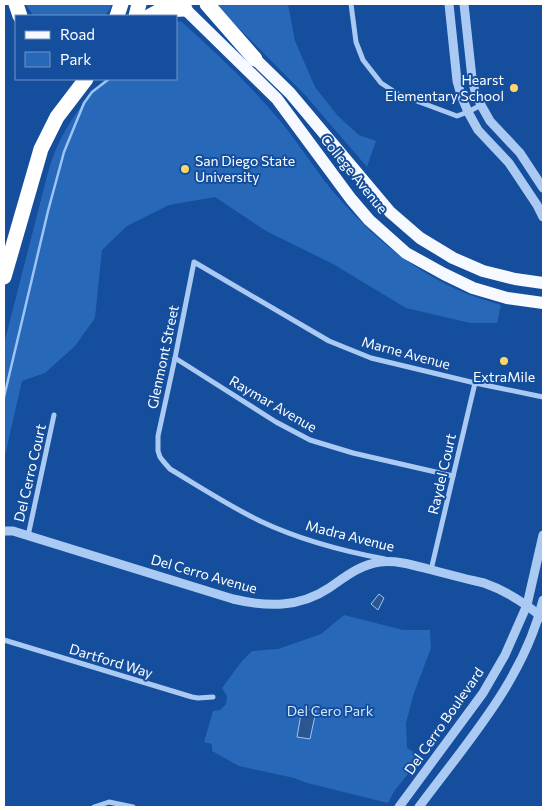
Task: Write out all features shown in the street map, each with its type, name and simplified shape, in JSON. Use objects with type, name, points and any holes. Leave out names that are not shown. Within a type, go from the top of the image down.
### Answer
[{"type":"highway","points":[[207,4],[256,59]]},
{"type":"highway","points":[[152,15],[161,10],[188,5]]},
{"type":"highway","points":[[4,277],[41,149],[57,117],[85,80]]},
{"type":"main road","name":"College Avenue","points":[[188,5],[256,59],[290,93],[390,212],[420,238],[453,258],[484,270],[515,279],[543,283]]},
{"type":"main road","name":"College Avenue","points":[[188,5],[277,99],[351,199],[369,220],[406,253],[473,288],[507,298],[543,303]]},
{"type":"street","points":[[351,4],[356,42],[363,60],[381,83],[398,94],[457,116],[480,105]]},
{"type":"street","points":[[449,4],[457,80],[468,112],[478,130],[509,163],[543,217]]},
{"type":"street","points":[[464,4],[472,78],[480,105],[490,120],[520,153],[543,188]]},
{"type":"street","name":"Glenmont Street","points":[[160,456],[158,436],[176,358],[194,262]]},
{"type":"street","name":"Marne Avenue","points":[[194,262],[329,341],[371,358],[543,397]]},
{"type":"street","name":"Raymar Avenue","points":[[176,358],[276,422],[310,440],[353,453],[453,476]]},
{"type":"street","name":"Raydel Court","points":[[431,570],[475,383]]},
{"type":"street","name":"Del Cerro Court","points":[[28,536],[54,416]]},
{"type":"street","name":"Madra Avenue","points":[[160,456],[170,469],[237,509],[298,537],[334,548],[431,570],[498,588],[527,605],[541,616]]},
{"type":"street","name":"Del Cerro Avenue","points":[[4,531],[13,531],[233,599],[266,605],[284,604],[306,599],[327,589],[359,568],[369,564],[392,561]]},
{"type":"street","name":"Del Cerro Boulevard","points":[[399,807],[483,693],[505,654],[527,605],[543,534]]},
{"type":"street","points":[[420,807],[497,703],[531,640],[541,616],[543,600]]},
{"type":"street","name":"Dartford Way","points":[[4,640],[192,697],[214,697]]},
{"type":"street","points":[[94,807],[109,802],[133,807]]},
{"type":"green space","points":[[25,4],[111,4],[106,15],[33,15]]},
{"type":"green space","points":[[215,4],[288,4],[295,41],[315,87],[338,116],[359,135],[376,141],[367,167],[306,96]]},
{"type":"green space","name":"San Diego State University","points":[[178,21],[182,22],[254,91],[283,125],[331,189],[359,220],[389,247],[439,281],[463,292],[501,305],[497,323],[470,323],[406,308],[333,264],[266,231],[215,197],[169,205],[127,226],[102,250],[95,318],[75,346],[45,373],[22,381],[4,460],[4,344],[53,157],[64,133],[90,96],[104,80],[178,80]]},
{"type":"green space","name":"Del Cero Park","points":[[344,615],[403,630],[430,630],[431,648],[414,693],[406,723],[407,748],[422,757],[395,790],[388,803],[294,778],[239,766],[212,751],[212,744],[204,742],[213,711],[220,710],[226,704],[227,696],[222,688],[252,651],[278,649],[321,634]]},
{"type":"shaded area","points":[[379,594],[384,598],[378,610],[371,604]]},
{"type":"shaded area","points":[[302,708],[316,711],[310,739],[297,737]]},
{"type":"waterway","points":[[4,397],[48,211],[64,152],[84,103],[92,92],[108,80]]},
{"type":"place","name":"Hearst Elementary School","points":[[514,88]]},
{"type":"place","name":"San Diego State University","points":[[185,169]]},
{"type":"place","name":"ExtraMile","points":[[504,361]]}]
